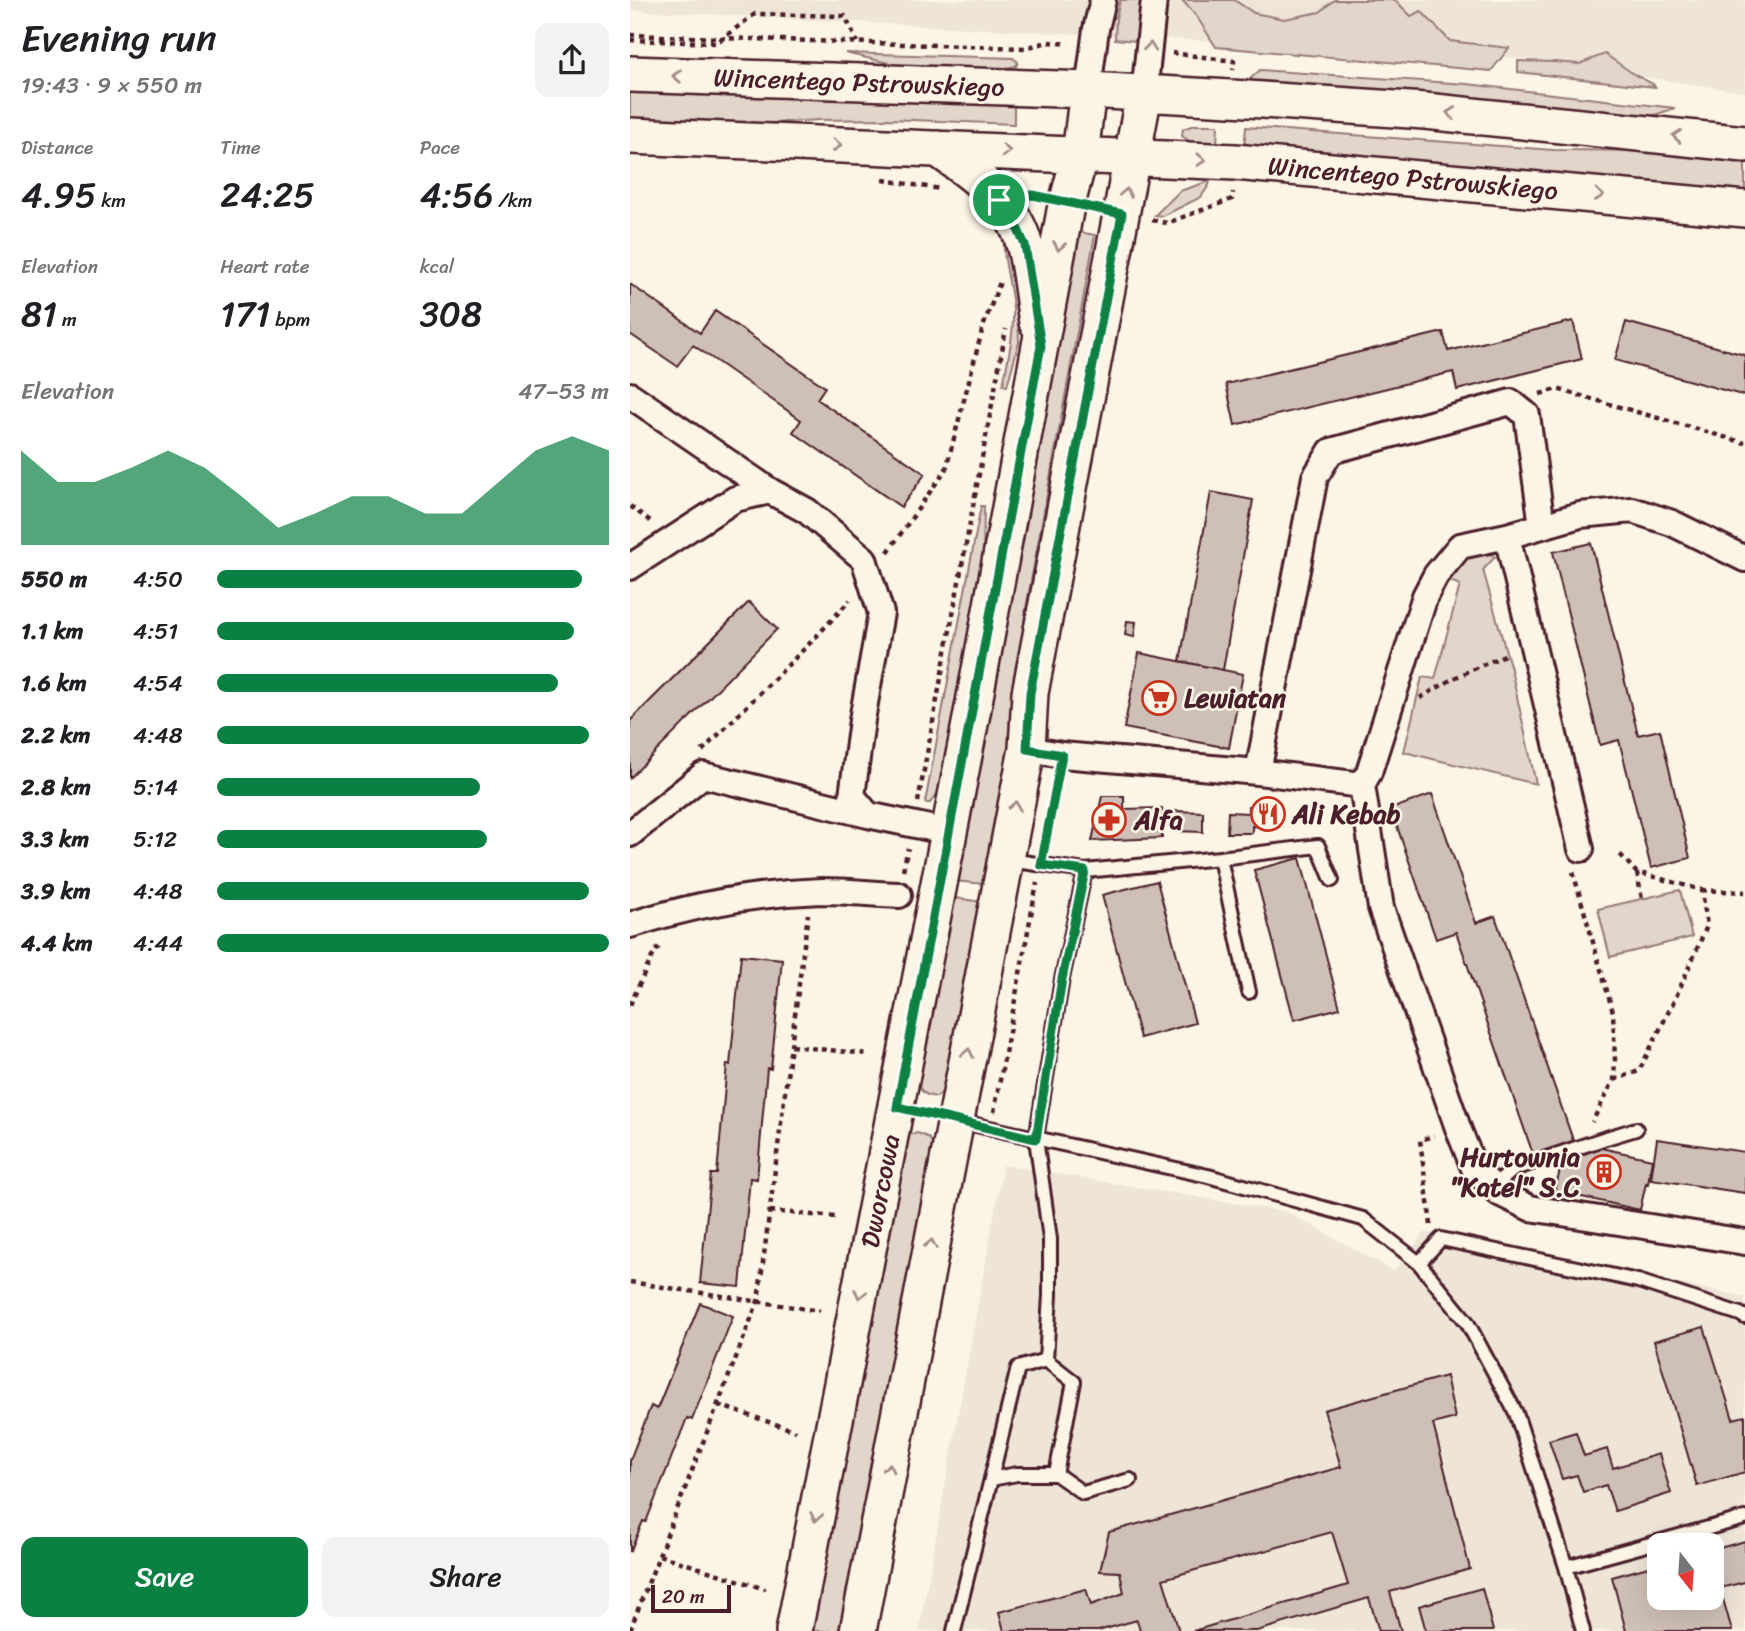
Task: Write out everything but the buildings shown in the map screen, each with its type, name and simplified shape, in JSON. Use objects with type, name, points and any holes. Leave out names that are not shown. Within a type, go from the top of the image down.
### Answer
[{"type":"street","points":[[1088,90],[1102,0]]},
{"type":"street","points":[[858,1631],[1027,749],[1030,693],[1133,157],[1144,94],[1154,0]]},
{"type":"street","name":"Wincentego Pstrowskiego","points":[[630,74],[1088,90],[1248,99],[1425,111],[1745,144]]},
{"type":"street","name":"Dworcowa","points":[[794,1631],[897,1107],[1065,211],[1080,155],[1088,90]]},
{"type":"street","points":[[630,136],[938,149],[974,174],[1010,212],[1025,245],[1041,346]]},
{"type":"street","name":"Wincentego Pstrowskiego","points":[[938,149],[1236,162],[1745,209]]},
{"type":"street","points":[[630,396],[770,491],[807,510],[864,559],[881,613],[852,796],[868,815]]},
{"type":"street","points":[[1258,772],[1315,477],[1331,451],[1511,402],[1527,415],[1542,526]]},
{"type":"street","points":[[630,566],[735,499],[770,491]]},
{"type":"street","points":[[1745,559],[1672,523],[1632,510],[1580,515],[1460,546],[1436,575],[1425,596],[1369,772],[1362,785],[1381,908],[1474,1168],[1499,1193],[1530,1208],[1745,1242]]},
{"type":"street","points":[[1507,536],[1576,857]]},
{"type":"street","points":[[1027,749],[1062,755],[1258,772],[1362,785]]},
{"type":"street","points":[[630,834],[703,775],[949,832]]},
{"type":"street","points":[[630,925],[681,910],[758,896],[899,888]]},
{"type":"street","points":[[897,1107],[955,1120]]},
{"type":"lane","points":[[1005,859],[1085,871],[1318,846],[1332,880]]},
{"type":"lane","points":[[1220,858],[1249,992]]},
{"type":"lane","points":[[1046,1360],[1050,1239],[1036,1139],[1062,979],[1085,871]]},
{"type":"lane","points":[[955,1120],[1208,1176],[1363,1219],[1419,1263],[1466,1322],[1516,1412],[1566,1567],[1583,1631]]},
{"type":"lane","points":[[1493,1187],[1514,1169],[1636,1129]]},
{"type":"lane","points":[[1419,1263],[1441,1240],[1638,1281],[1745,1317]]},
{"type":"lane","points":[[1046,1360],[1074,1382],[1056,1474]]},
{"type":"lane","points":[[954,1631],[1018,1368],[1046,1360]]},
{"type":"lane","points":[[991,1479],[1017,1474],[1056,1474],[1083,1493],[1130,1480]]},
{"type":"lane","points":[[1566,1567],[1745,1518]]},
{"type":"path","points":[[630,40],[716,43],[755,13],[845,16],[858,42]]},
{"type":"path","points":[[630,34],[1025,48]]},
{"type":"path","points":[[872,180],[953,191]]},
{"type":"path","points":[[1122,214],[1167,223],[1232,200]]},
{"type":"path","points":[[1001,278],[1003,289]]},
{"type":"path","points":[[899,888],[1006,322]]},
{"type":"path","points":[[1511,402],[1557,389],[1745,443]]},
{"type":"path","points":[[1389,708],[1416,700],[1454,678],[1512,652]]},
{"type":"path","points":[[990,1128],[1062,755]]},
{"type":"path","points":[[1619,853],[1637,873],[1642,899]]},
{"type":"path","points":[[1576,857],[1613,1012],[1614,1080],[1590,1126]]},
{"type":"path","points":[[1637,873],[1702,890],[1745,892]]},
{"type":"path","points":[[1614,1080],[1639,1071],[1675,999],[1707,926],[1702,890]]},
{"type":"path","points":[[630,1630],[758,1301],[810,892]]},
{"type":"path","points":[[630,1005],[651,959],[681,910]]},
{"type":"path","points":[[791,1046],[867,1054]]},
{"type":"path","points":[[1420,1140],[1434,1247]]},
{"type":"path","points":[[770,1211],[835,1217]]},
{"type":"path","points":[[630,1282],[820,1311]]},
{"type":"path","points":[[718,1405],[796,1431]]},
{"type":"path","points":[[659,1555],[765,1589]]},
{"type":"shaded area","points":[[630,0],[1745,0],[1745,92],[1509,57],[630,10]]},
{"type":"shaded area","points":[[1120,0],[1141,0],[1136,41],[1115,39]]},
{"type":"shaded area","points":[[1182,0],[1234,0],[1254,13],[1284,19],[1320,12],[1334,0],[1395,0],[1411,16],[1421,11],[1450,41],[1509,48],[1491,71],[1216,47],[1197,17]]},
{"type":"shaded area","points":[[845,53],[1013,58],[1018,62],[1016,66],[992,71],[906,67]]},
{"type":"shaded area","points":[[1605,54],[1655,87],[1518,72],[1518,61],[1579,64]]},
{"type":"shaded area","points":[[1260,70],[1467,84],[1675,108],[1646,118],[1465,97],[1248,81]]},
{"type":"shaded area","points":[[630,86],[1014,101],[1014,124],[887,119],[719,126],[630,123]]},
{"type":"shaded area","points":[[1194,125],[1218,125],[1217,146],[1194,144],[1182,136],[1183,129]]},
{"type":"shaded area","points":[[1246,127],[1554,150],[1672,151],[1745,159],[1745,195],[1244,149]]},
{"type":"shaded area","points":[[1210,181],[1201,197],[1163,216],[1155,215],[1180,191]]},
{"type":"shaded area","points":[[1079,232],[1095,235],[1026,608],[1019,661],[1018,711],[985,884],[955,881]]},
{"type":"shaded area","points":[[1005,233],[1017,289],[1019,342],[1007,386],[1003,385],[1012,337],[1013,309],[1004,250]]},
{"type":"shaded area","points":[[981,506],[984,506],[983,555],[939,792],[930,803],[925,803]]},
{"type":"shaded area","points":[[1486,552],[1495,557],[1483,570],[1511,669],[1536,784],[1404,752],[1422,677],[1435,679],[1460,585],[1450,581],[1463,560]]},
{"type":"shaded area","points":[[1680,890],[1692,937],[1610,957],[1598,909]]},
{"type":"shaded area","points":[[950,897],[982,902],[945,1089],[937,1097],[925,1093],[917,1083]]},
{"type":"shaded area","points":[[917,1133],[929,1139],[935,1151],[843,1631],[812,1631],[906,1136]]},
{"type":"shaded area","points":[[1003,1165],[1287,1212],[1394,1271],[1425,1232],[1745,1297],[1745,1631],[919,1631]]},
{"type":"place","name":"Lewiatan","points":[[1159,698]]},
{"type":"place","name":"Ali Kebab","points":[[1268,814]]},
{"type":"place","name":"Alfa","points":[[1109,820]]},
{"type":"place","name":"Hurtownia \"Katel\" S.C","points":[[1604,1172]]},
{"type":"route","points":[[1033,195],[1122,214],[1030,693],[1027,749],[1062,755],[1041,865],[1085,871],[1062,979],[1036,1139],[897,1107],[1041,346],[1025,245],[1010,212],[999,200],[1033,195]]}]
